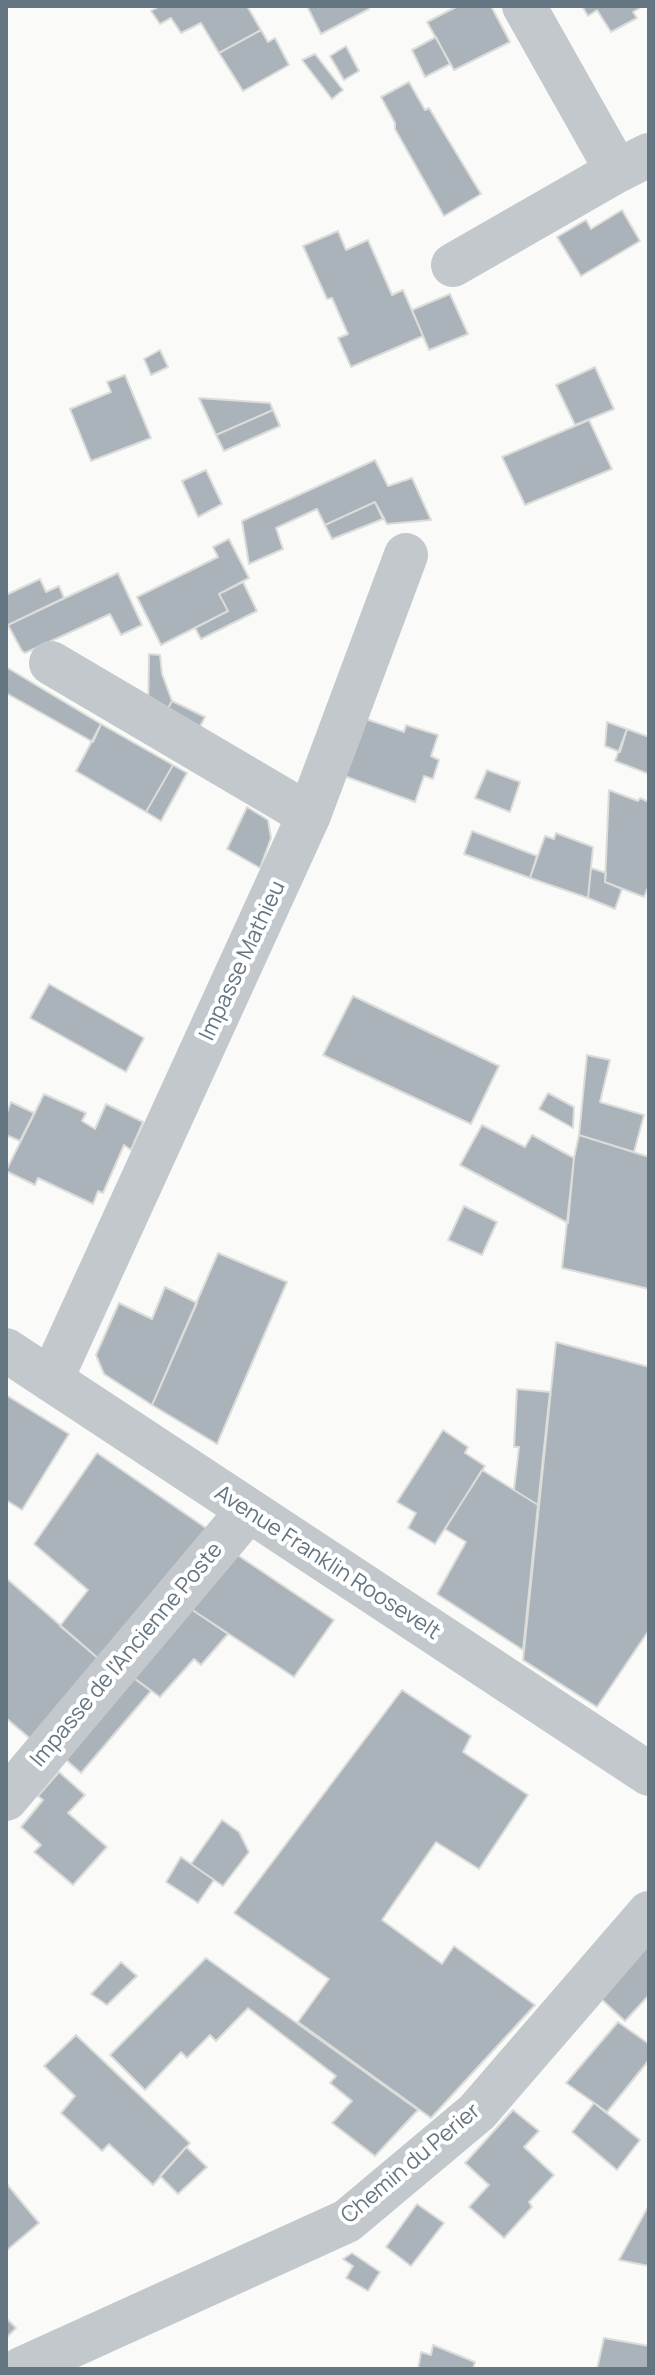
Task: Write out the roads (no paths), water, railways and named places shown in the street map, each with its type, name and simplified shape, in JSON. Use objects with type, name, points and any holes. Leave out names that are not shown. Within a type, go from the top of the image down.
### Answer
[{"type":"street","points":[[453,265],[633,163],[524,6]]},
{"type":"street","name":"Impasse Mathieu","points":[[51,1380],[309,815],[406,555]]},
{"type":"street","points":[[51,663],[309,815]]},
{"type":"street","name":"Avenue Franklin Roosevelt","points":[[6,1350],[649,1774]]},
{"type":"street","name":"Impasse de l'Ancienne Poste","points":[[6,1799],[248,1511]]},
{"type":"street","name":"Chemin du Perier","points":[[21,2369],[347,2221],[477,2112],[649,1913]]}]
